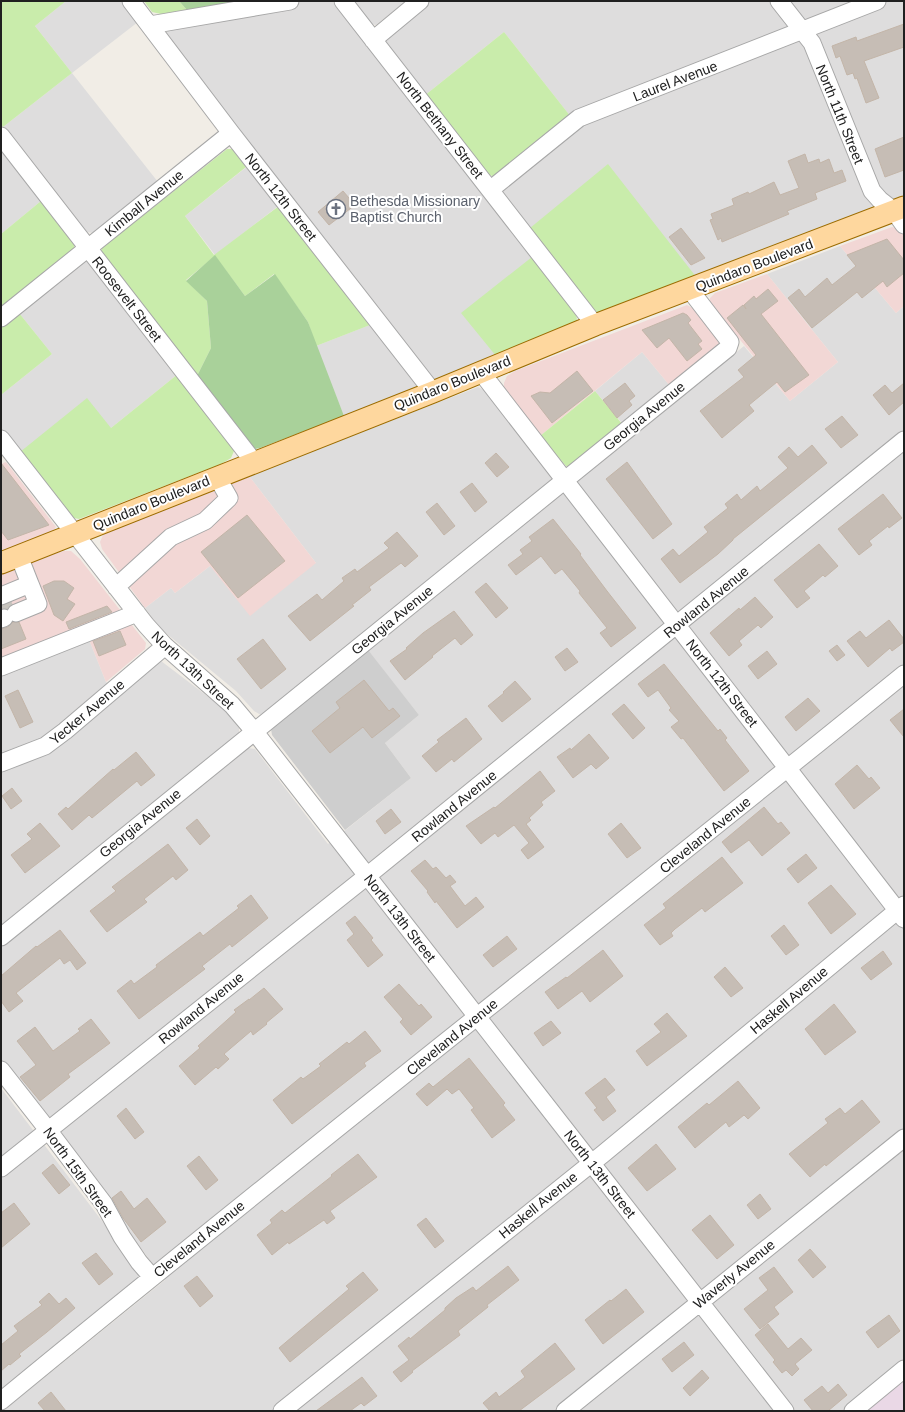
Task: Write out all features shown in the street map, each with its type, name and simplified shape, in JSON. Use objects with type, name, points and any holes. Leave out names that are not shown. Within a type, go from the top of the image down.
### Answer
[{"type":"main road","name":"Quindaro Boulevard","points":[[10,559],[433,392],[595,325],[901,214]]},
{"type":"street","name":"North 12th Street","points":[[131,1],[231,133],[433,392]]},
{"type":"street","points":[[150,25],[290,1]]},
{"type":"street","name":"North Bethany Street","points":[[343,1],[595,325]]},
{"type":"street","points":[[373,40],[420,1]]},
{"type":"street","name":"North 11th Street","points":[[779,1],[812,43],[872,192],[901,214]]},
{"type":"street","name":"Laurel Avenue","points":[[490,190],[579,118],[877,1]]},
{"type":"street","name":"Kimball Avenue","points":[[1,318],[231,133]]},
{"type":"street","name":"Roosevelt Street","points":[[1,136],[254,462]]},
{"type":"street","name":"Georgia Avenue","points":[[1,937],[728,348],[730,342],[690,290]]},
{"type":"street","name":"North 12th Street","points":[[481,372],[788,768],[902,912]]},
{"type":"street","name":"North 13th Street","points":[[1,439],[6,456],[75,534],[164,646],[232,705],[254,731],[786,1411]]},
{"type":"street","name":"Rowland Avenue","points":[[1,1168],[367,876],[904,440]]},
{"type":"street","points":[[116,587],[171,537],[205,521],[230,498],[216,477]]},
{"type":"street","points":[[7,610],[32,589],[10,559]]},
{"type":"street","points":[[1,667],[137,613]]},
{"type":"street","name":"Yecker Avenue","points":[[1,763],[45,746],[65,731],[164,646]]},
{"type":"street","name":"Cleveland Avenue","points":[[1,1402],[152,1276],[478,1017],[904,674]]},
{"type":"street","name":"Haskell Avenue","points":[[282,1411],[902,912]]},
{"type":"street","name":"North 15th Street","points":[[1,1070],[104,1204],[126,1243],[139,1262],[152,1276]]},
{"type":"street","name":"Waverly Avenue","points":[[565,1411],[904,1138]]},
{"type":"street","points":[[853,1411],[904,1369]]},
{"type":"shaded area","points":[[66,1],[122,1],[138,22],[72,73],[35,26]]},
{"type":"shaded area","points":[[260,1],[332,1],[532,257],[496,356],[344,416],[316,346],[385,319],[290,197],[215,255],[185,216],[259,157],[168,39],[166,32],[173,27]]},
{"type":"shaded area","points":[[351,1],[406,1],[376,25],[371,24]]},
{"type":"shaded area","points":[[429,1],[904,1],[904,196],[697,278],[530,228],[506,199],[502,192],[504,185],[578,126],[504,32],[424,96],[385,45],[385,38]]},
{"type":"shaded area","points":[[72,73],[158,182],[94,233],[86,232],[3,127]]},
{"type":"shaded area","points":[[1,149],[41,201],[1,234]]},
{"type":"shaded area","points":[[892,227],[899,229],[904,236],[904,306],[896,313],[840,246]]},
{"type":"shaded area","points":[[840,246],[896,313],[904,306],[904,1363],[844,1411],[3,1411],[165,1280],[1,1063],[1,947],[248,748],[255,749],[328,844],[411,778],[385,743],[419,715],[359,640],[267,713],[261,715],[254,711],[236,691],[167,634],[145,608],[171,588],[175,593],[210,566],[316,563],[249,476],[478,387],[486,391],[565,492],[633,436],[595,391],[642,352],[680,398],[744,346],[790,401],[838,362],[767,274]]},
{"type":"shaded area","points":[[84,261],[89,262],[178,374],[111,428],[20,452],[1,428],[1,395],[52,354],[19,313]]},
{"type":"shaded area","points":[[767,274],[838,362],[790,401],[710,303],[710,298],[715,293]]},
{"type":"shaded area","points":[[687,305],[694,309],[722,344],[670,386],[642,352],[540,436],[504,391],[504,383],[507,376],[515,371]]},
{"type":"shaded area","points":[[6,462],[56,527],[53,531],[1,552],[1,464]]},
{"type":"shaded area","points":[[249,476],[316,563],[250,616],[210,566],[175,593],[171,588],[145,608],[102,549],[100,542],[103,535]]},
{"type":"shaded area","points":[[71,551],[80,559],[146,643],[145,649],[106,682],[88,637],[1,662],[1,573],[46,555]]},
{"type":"shaded area","points":[[88,637],[106,682],[118,692],[154,662],[161,661],[223,708],[239,728],[239,733],[1,928],[1,672]]},
{"type":"shaded area","points":[[368,650],[419,715],[385,743],[411,778],[345,830],[272,735],[271,729]]},
{"type":"shaded area","points":[[1,1088],[140,1271],[141,1278],[1,1394]]},
{"type":"shaded area","points":[[904,1381],[904,1411],[866,1411]]},
{"type":"green space","points":[[1,1],[66,1],[35,26],[72,73],[3,127],[1,124]]},
{"type":"green space","points":[[144,1],[179,1],[187,10],[161,14],[152,12]]},
{"type":"green space","points":[[179,1],[246,1],[187,10]]},
{"type":"green space","points":[[504,32],[571,117],[496,177],[489,175],[424,96]]},
{"type":"green space","points":[[227,149],[232,149],[246,167],[185,216],[214,255],[279,206],[370,325],[316,346],[308,322],[274,274],[245,296],[215,256],[186,280],[207,301],[211,348],[197,376],[101,254],[102,248]]},
{"type":"green space","points":[[608,164],[697,278],[602,314],[597,313],[592,309],[530,228]]},
{"type":"green space","points":[[41,201],[75,243],[74,249],[1,307],[1,234]]},
{"type":"green space","points":[[215,255],[245,296],[275,274],[308,322],[344,416],[260,448],[255,449],[249,445],[197,376],[211,348],[207,301],[186,281]]},
{"type":"green space","points":[[532,257],[576,312],[577,320],[574,325],[496,356],[461,313]]},
{"type":"green space","points":[[19,313],[52,354],[1,395],[1,327]]},
{"type":"green space","points":[[178,374],[231,444],[234,451],[231,458],[221,464],[79,519],[68,514],[20,452],[87,398],[111,428]]},
{"type":"green space","points":[[595,391],[623,425],[571,466],[566,466],[540,436]]},
{"type":"building","points":[[904,24],[904,47],[864,61],[879,98],[866,103],[857,78],[855,79],[853,73],[847,75],[840,56],[836,58],[832,46],[856,37],[857,41]]},
{"type":"building","points":[[904,137],[904,170],[885,177],[875,149]]},
{"type":"building","points":[[805,154],[808,163],[819,159],[820,163],[829,159],[834,173],[842,170],[846,181],[815,193],[817,199],[787,211],[789,214],[722,242],[721,238],[718,240],[710,220],[713,219],[711,214],[734,205],[732,199],[748,192],[749,194],[774,182],[780,195],[799,188],[788,161]]},
{"type":"building","name":"Bethesda Missionary Baptist Church","points":[[343,191],[355,205],[329,225],[318,212]]},
{"type":"building","points":[[681,228],[705,258],[691,265],[669,237]]},
{"type":"building","points":[[887,239],[904,260],[904,273],[887,287],[883,281],[862,298],[857,292],[812,328],[788,298],[799,289],[805,297],[827,278],[832,285],[856,266],[847,255]]},
{"type":"building","points":[[768,289],[778,301],[761,314],[809,375],[785,392],[777,382],[749,405],[754,411],[722,438],[700,411],[744,377],[738,370],[756,355],[727,318],[743,305],[746,309],[744,305],[754,296],[756,299]]},
{"type":"building","points":[[683,313],[691,320],[688,323],[702,341],[698,344],[702,349],[687,361],[669,338],[657,348],[642,330]]},
{"type":"building","points":[[577,371],[593,391],[552,423],[531,396],[540,392],[550,393]]},
{"type":"building","points":[[625,383],[635,396],[629,401],[632,405],[617,418],[603,400]]},
{"type":"building","points":[[904,383],[904,402],[889,415],[873,395],[885,385],[892,393]]},
{"type":"building","points":[[842,416],[858,435],[841,448],[825,429]]},
{"type":"building","points":[[812,445],[827,463],[733,539],[718,554],[680,583],[661,559],[673,549],[679,556],[708,532],[704,527],[728,508],[725,504],[737,494],[741,500],[757,486],[760,491],[788,468],[778,457],[789,447],[798,457]]},
{"type":"building","points":[[496,453],[509,467],[497,477],[485,463]]},
{"type":"building","points":[[627,462],[672,524],[653,539],[606,479]]},
{"type":"building","points":[[1,463],[49,525],[8,540],[1,531]]},
{"type":"building","points":[[472,483],[487,502],[475,512],[460,492]]},
{"type":"building","points":[[883,494],[902,518],[889,528],[888,526],[869,541],[872,545],[859,555],[838,529]]},
{"type":"building","points":[[437,503],[455,526],[444,535],[426,512]]},
{"type":"building","points":[[247,515],[285,561],[238,598],[201,552]]},
{"type":"building","points":[[553,519],[636,628],[611,647],[600,633],[607,628],[562,569],[555,574],[541,556],[516,575],[508,565],[523,554],[520,550],[532,541],[529,537]]},
{"type":"building","points":[[397,532],[418,556],[405,567],[401,563],[369,587],[371,590],[352,605],[354,606],[310,641],[288,616],[317,594],[322,600],[344,581],[342,578],[355,569],[357,572],[389,548],[384,543]]},
{"type":"building","points":[[819,544],[838,566],[825,577],[823,575],[804,591],[810,598],[797,608],[774,580]]},
{"type":"building","points":[[54,581],[64,581],[74,588],[67,599],[75,604],[63,621],[54,615],[43,586]]},
{"type":"building","points":[[486,583],[508,608],[496,618],[475,592]]},
{"type":"building","points":[[755,597],[773,617],[761,628],[758,625],[739,641],[742,645],[729,656],[710,633],[739,608],[740,610]]},
{"type":"building","points":[[107,606],[112,612],[69,629],[66,622]]},
{"type":"building","points":[[454,611],[473,635],[461,645],[455,638],[405,680],[390,661],[407,649],[406,648],[423,633]]},
{"type":"building","points":[[889,620],[904,639],[904,642],[892,651],[890,648],[868,667],[847,641],[860,631],[866,638]]},
{"type":"building","points":[[13,622],[19,622],[26,639],[1,649],[1,629],[8,627]]},
{"type":"building","points":[[120,631],[126,645],[99,656],[93,641]]},
{"type":"building","points":[[263,639],[286,669],[261,689],[237,659]]},
{"type":"building","points":[[837,645],[845,655],[837,661],[829,651]]},
{"type":"building","points":[[567,648],[578,662],[565,671],[555,657]]},
{"type":"building","points":[[767,651],[777,664],[758,679],[748,666]]},
{"type":"building","points":[[664,664],[718,731],[720,729],[727,738],[725,740],[749,771],[724,791],[683,738],[681,739],[671,727],[679,721],[669,710],[671,708],[658,690],[648,697],[638,684]]},
{"type":"building","points":[[364,680],[389,711],[393,708],[400,716],[372,738],[363,727],[330,753],[312,731],[340,708],[336,702]]},
{"type":"building","points":[[515,681],[531,699],[502,722],[488,706],[504,693],[503,692]]},
{"type":"building","points":[[18,690],[33,722],[20,728],[5,696]]},
{"type":"building","points":[[808,698],[820,711],[796,731],[785,717]]},
{"type":"building","points":[[624,704],[645,728],[633,739],[612,714]]},
{"type":"building","points":[[904,709],[904,737],[890,720]]},
{"type":"building","points":[[466,718],[482,739],[454,762],[452,759],[436,772],[422,756],[439,742],[437,740]]},
{"type":"building","points":[[589,734],[609,758],[596,769],[591,764],[573,778],[557,757],[570,748],[571,750]]},
{"type":"building","points":[[136,752],[155,775],[141,786],[137,781],[92,818],[89,815],[72,830],[58,814],[66,807],[68,809],[113,769],[114,770]]},
{"type":"building","points":[[857,765],[869,779],[871,777],[880,788],[854,809],[835,784]]},
{"type":"building","points":[[540,771],[555,791],[541,802],[543,805],[529,818],[531,820],[526,824],[544,847],[528,859],[521,850],[529,843],[514,825],[498,837],[495,833],[481,844],[466,826],[494,807],[495,808]]},
{"type":"building","points":[[12,788],[22,801],[11,809],[2,796]]},
{"type":"building","points":[[764,807],[778,824],[781,822],[790,833],[762,856],[749,840],[731,853],[722,842]]},
{"type":"building","points":[[391,809],[401,822],[385,834],[376,821]]},
{"type":"building","points":[[197,819],[210,836],[200,845],[186,828]]},
{"type":"building","points":[[40,823],[60,846],[25,873],[11,855],[32,839],[27,834]]},
{"type":"building","points":[[621,823],[641,848],[627,858],[608,834]]},
{"type":"building","points":[[168,844],[188,870],[176,880],[173,876],[144,899],[147,902],[107,932],[90,911],[116,891],[112,887]]},
{"type":"building","points":[[806,854],[817,868],[798,883],[787,869]]},
{"type":"building","points":[[722,857],[743,883],[705,912],[702,908],[675,929],[671,933],[673,936],[660,945],[644,925],[666,908],[663,904]]},
{"type":"building","points":[[425,860],[433,869],[436,867],[446,878],[450,875],[456,882],[450,886],[465,906],[476,897],[484,907],[457,928],[436,901],[435,903],[427,892],[428,891],[411,871]]},
{"type":"building","points":[[831,885],[856,914],[831,934],[808,903]]},
{"type":"building","points":[[251,895],[268,918],[232,947],[230,944],[202,966],[205,969],[139,1019],[117,991],[131,980],[134,984],[157,967],[156,965],[200,932],[203,936],[239,908],[237,906]]},
{"type":"building","points":[[355,916],[373,938],[371,940],[383,955],[368,967],[347,940],[354,934],[346,923]]},
{"type":"building","points":[[784,925],[799,945],[786,955],[771,936]]},
{"type":"building","points":[[60,930],[86,963],[77,970],[70,960],[64,964],[60,958],[16,993],[23,1001],[9,1012],[1,1001],[1,976],[36,946],[37,947]]},
{"type":"building","points":[[507,936],[517,949],[493,967],[483,955]]},
{"type":"building","points":[[603,950],[623,976],[590,1002],[582,991],[558,1009],[545,992],[566,977],[567,978]]},
{"type":"building","points":[[883,951],[892,964],[871,980],[861,968]]},
{"type":"building","points":[[725,967],[743,988],[731,997],[714,977]]},
{"type":"building","points":[[399,984],[419,1006],[421,1004],[432,1017],[411,1035],[400,1022],[403,1019],[384,997]]},
{"type":"building","points":[[264,988],[283,1009],[253,1035],[251,1031],[224,1054],[229,1059],[218,1069],[216,1067],[195,1085],[179,1066],[200,1048],[198,1046],[236,1012],[234,1010]]},
{"type":"building","points":[[834,1004],[856,1032],[825,1055],[805,1029]]},
{"type":"building","points":[[667,1013],[687,1036],[647,1066],[636,1051],[661,1032],[654,1024]]},
{"type":"building","points":[[91,1019],[110,1043],[68,1074],[70,1077],[40,1101],[20,1077],[36,1065],[17,1041],[35,1027],[53,1051],[80,1031],[78,1029]]},
{"type":"building","points":[[551,1021],[561,1033],[543,1046],[534,1033]]},
{"type":"building","points":[[365,1031],[381,1051],[364,1063],[366,1066],[292,1124],[273,1100],[301,1077],[303,1079],[321,1066],[319,1064],[347,1042],[349,1044]]},
{"type":"building","points":[[469,1058],[505,1103],[503,1105],[515,1120],[492,1138],[471,1110],[474,1108],[459,1089],[452,1094],[447,1089],[427,1106],[416,1094],[429,1083],[433,1087]]},
{"type":"building","points":[[605,1078],[615,1090],[606,1097],[616,1111],[603,1121],[594,1110],[597,1108],[585,1093]]},
{"type":"building","points":[[738,1081],[760,1108],[748,1119],[744,1115],[729,1127],[726,1122],[695,1148],[678,1127],[707,1103],[709,1105]]},
{"type":"building","points":[[862,1100],[880,1122],[826,1166],[825,1164],[810,1177],[789,1154],[828,1123],[825,1119],[840,1108],[845,1114]]},
{"type":"building","points":[[126,1108],[144,1132],[135,1139],[117,1116]]},
{"type":"building","points":[[656,1144],[676,1169],[647,1191],[628,1168]]},
{"type":"building","points":[[358,1154],[377,1177],[330,1211],[335,1218],[327,1224],[324,1220],[289,1244],[288,1242],[272,1255],[257,1235],[272,1223],[270,1220],[282,1210],[285,1213]]},
{"type":"building","points":[[199,1156],[218,1180],[206,1190],[187,1166]]},
{"type":"building","points":[[53,1164],[70,1185],[59,1194],[42,1173]]},
{"type":"building","points":[[121,1191],[134,1209],[147,1198],[166,1222],[141,1242],[123,1218],[112,1198]]},
{"type":"building","points":[[760,1194],[771,1209],[758,1219],[747,1205]]},
{"type":"building","points":[[14,1203],[30,1224],[1,1248],[1,1213]]},
{"type":"building","points":[[710,1215],[734,1245],[717,1259],[692,1230]]},
{"type":"building","points":[[426,1218],[444,1241],[435,1248],[417,1225]]},
{"type":"building","points":[[810,1249],[826,1267],[813,1278],[798,1260]]},
{"type":"building","points":[[96,1253],[113,1274],[99,1285],[82,1263]]},
{"type":"building","points":[[508,1266],[519,1280],[487,1305],[488,1307],[458,1331],[460,1335],[412,1371],[413,1372],[401,1382],[393,1372],[409,1360],[398,1346],[409,1337],[410,1339],[445,1310],[445,1308],[456,1298],[473,1287],[476,1291]]},
{"type":"building","points":[[774,1267],[793,1292],[774,1307],[779,1314],[760,1329],[744,1309],[768,1290],[759,1278]]},
{"type":"building","points":[[363,1272],[378,1290],[290,1362],[279,1348],[349,1289],[346,1286]]},
{"type":"building","points":[[197,1276],[213,1296],[200,1307],[184,1286]]},
{"type":"building","points":[[626,1289],[644,1312],[603,1344],[585,1320]]},
{"type":"building","points":[[49,1293],[59,1304],[66,1298],[75,1308],[19,1354],[21,1356],[1,1371],[1,1345],[18,1331],[14,1326],[42,1305],[39,1302]]},
{"type":"building","points":[[889,1315],[900,1331],[878,1348],[866,1332]]},
{"type":"building","points":[[768,1324],[788,1349],[801,1338],[812,1350],[795,1364],[799,1369],[792,1376],[786,1370],[782,1373],[773,1362],[775,1360],[755,1335]]},
{"type":"building","points":[[684,1342],[694,1355],[672,1372],[662,1359]]},
{"type":"building","points":[[555,1343],[575,1369],[519,1411],[490,1411],[483,1403],[496,1392],[499,1397],[525,1377],[521,1371]]},
{"type":"building","points":[[702,1370],[709,1378],[690,1396],[683,1388]]},
{"type":"building","points":[[362,1377],[377,1396],[364,1406],[361,1403],[350,1411],[316,1411]]},
{"type":"building","points":[[838,1384],[847,1395],[828,1411],[813,1411],[804,1400],[822,1386],[828,1393]]},
{"type":"building","points":[[51,1392],[66,1411],[45,1411],[38,1403]]},
{"type":"tunnel","points":[[1,608],[12,603]]},
{"type":"place","name":"Bethesda Missionary Baptist Church","points":[[336,209]]}]
